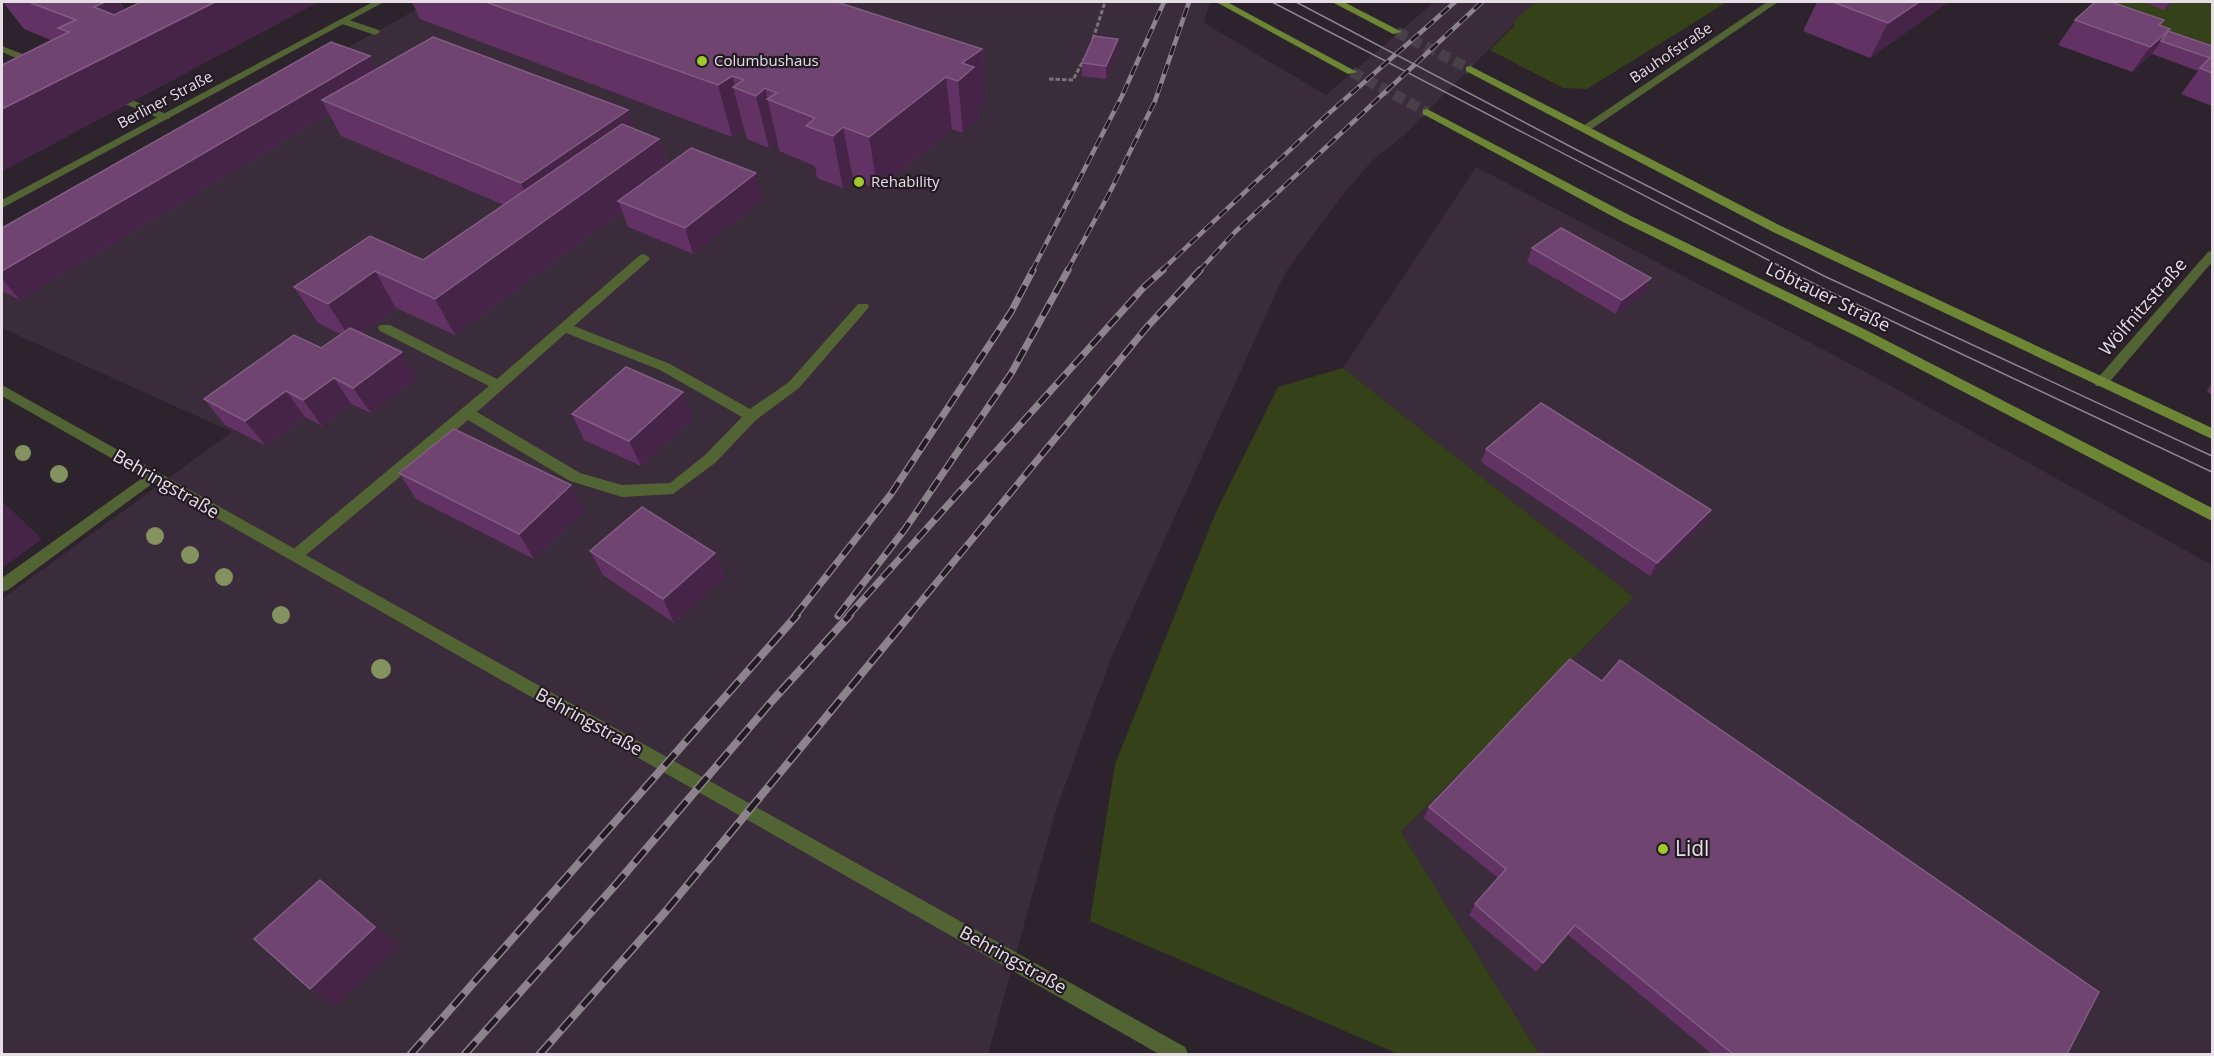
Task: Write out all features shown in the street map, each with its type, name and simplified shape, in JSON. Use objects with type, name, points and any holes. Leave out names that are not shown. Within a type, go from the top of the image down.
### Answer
[{"type":"main road","points":[[1221,2],[1352,72]]},
{"type":"main road","points":[[1337,2],[1397,32]]},
{"type":"main road","points":[[1470,69],[1778,229],[2212,434]]},
{"type":"main road","name":"Löbtauer Straße","points":[[1427,112],[1627,219],[1863,333],[2212,515]]},
{"type":"street","name":"Berliner Straße","points":[[2,205],[379,2]]},
{"type":"street","name":"Bauhofstraße","points":[[1586,128],[1773,2]]},
{"type":"street","points":[[343,21],[375,33]]},
{"type":"street","points":[[2,49],[42,66]]},
{"type":"street","points":[[129,102],[165,117]]},
{"type":"street","name":"Wölfnitzstraße","points":[[2101,382],[2212,255]]},
{"type":"street","points":[[295,556],[500,386],[644,258]]},
{"type":"street","points":[[467,414],[575,477],[622,491],[673,488],[710,459],[751,416],[794,385],[863,307]]},
{"type":"street","points":[[385,328],[500,386]]},
{"type":"street","points":[[566,328],[666,367],[751,416]]},
{"type":"street","name":"Behringstraße","points":[[2,390],[1178,1054]]},
{"type":"street","points":[[2,586],[152,476]]},
{"type":"path","points":[[1092,42],[1105,2]]},
{"type":"path","points":[[1049,79],[1073,80],[1088,51]]},
{"type":"shaded area","points":[[430,2],[1123,2],[1124,4],[1129,2],[1210,2],[1204,23],[1326,95],[1434,2],[1536,2],[1404,135],[1372,161],[1340,198],[1284,275],[1111,658],[1056,810],[988,1054],[2,1054],[2,599],[232,432],[2,328],[2,239]]},
{"type":"shaded area","points":[[1476,167],[1860,369],[2212,565],[2212,1054],[1539,1054],[1401,832],[1634,597],[1343,368]]},
{"type":"green space","points":[[1536,2],[1727,2],[1587,89],[1563,88],[1490,50],[1514,26],[1514,21]]},
{"type":"green space","points":[[2111,2],[2212,2],[2212,61],[2092,20]]},
{"type":"green space","points":[[1343,368],[1634,597],[1401,832],[1539,1054],[1398,1054],[1090,921],[1115,764],[1216,512],[1278,387]]},
{"type":"building","points":[[29,2],[105,2],[94,7],[114,15],[141,2],[215,2],[2,109],[2,65],[69,32],[58,28],[76,20]]},
{"type":"building","points":[[486,2],[837,2],[982,49],[962,63],[974,67],[958,81],[946,77],[869,137],[843,127],[833,136],[806,126],[815,118],[767,99],[777,93],[765,88],[756,96],[733,87],[744,80],[732,76],[718,85]]},
{"type":"building","points":[[1833,2],[1919,2],[1888,23]]},
{"type":"building","points":[[2095,2],[2111,2],[2164,20],[2159,25],[2170,29],[2150,47],[2075,20]]},
{"type":"building","points":[[2168,31],[2212,46],[2212,56],[2210,58],[2161,41]]},
{"type":"building","points":[[1094,36],[1118,39],[1106,66],[1082,63]]},
{"type":"building","points":[[433,37],[628,110],[521,183],[322,100]]},
{"type":"building","points":[[331,42],[370,56],[2,271],[2,228]]},
{"type":"building","points":[[2212,56],[2212,73],[2200,68]]},
{"type":"building","points":[[622,124],[659,139],[435,299],[375,271],[328,304],[294,287],[370,236],[423,260]]},
{"type":"building","points":[[691,148],[756,173],[685,228],[618,201]]},
{"type":"building","points":[[1561,228],[1651,278],[1622,300],[1532,248]]},
{"type":"building","points":[[350,328],[402,352],[353,388],[334,378],[303,400],[286,391],[245,421],[204,399],[294,335],[321,348]]},
{"type":"building","points":[[626,367],[683,392],[629,441],[572,414]]},
{"type":"building","points":[[1541,403],[1711,510],[1657,563],[1486,449]]},
{"type":"building","points":[[454,429],[571,485],[519,534],[399,473]]},
{"type":"building","points":[[642,507],[715,553],[663,599],[590,551]]},
{"type":"building","name":"Lidl","points":[[1570,659],[1602,681],[1620,660],[2099,992],[2067,1054],[1733,1054],[1575,925],[1543,963],[1475,904],[1506,869],[1429,807]]},
{"type":"building","points":[[320,880],[375,927],[310,989],[254,939]]},
{"type":"tunnel","points":[[1397,32],[1470,69]]},
{"type":"tunnel","points":[[1352,72],[1427,112]]},
{"type":"tram line","points":[[1272,2],[1826,290],[2212,472]]},
{"type":"tram line","points":[[1296,2],[1577,150],[1824,276],[2212,456]]},
{"type":"railway","points":[[1032,271],[1122,96],[1164,2]]},
{"type":"railway","points":[[1067,271],[1110,192],[1155,101],[1189,2]]},
{"type":"railway","points":[[1161,271],[1327,115],[1455,2]]},
{"type":"railway","points":[[1199,271],[1235,232],[1482,2]]},
{"type":"railway","points":[[795,616],[891,494],[1011,312],[1033,270]]},
{"type":"railway","points":[[838,616],[905,529],[1012,372],[1068,270]]},
{"type":"railway","points":[[848,616],[1144,287],[1163,270]]},
{"type":"railway","points":[[909,616],[1147,327],[1200,270]]},
{"type":"railway","points":[[411,1054],[797,615]]},
{"type":"railway","points":[[465,1054],[618,882],[772,701],[850,615]]},
{"type":"railway","points":[[540,1054],[666,911],[910,615]]},
{"type":"place","name":"Columbushaus","points":[[702,61]]},
{"type":"place","name":"Rehability","points":[[859,182]]},
{"type":"place","name":"Lidl","points":[[1663,849]]}]
